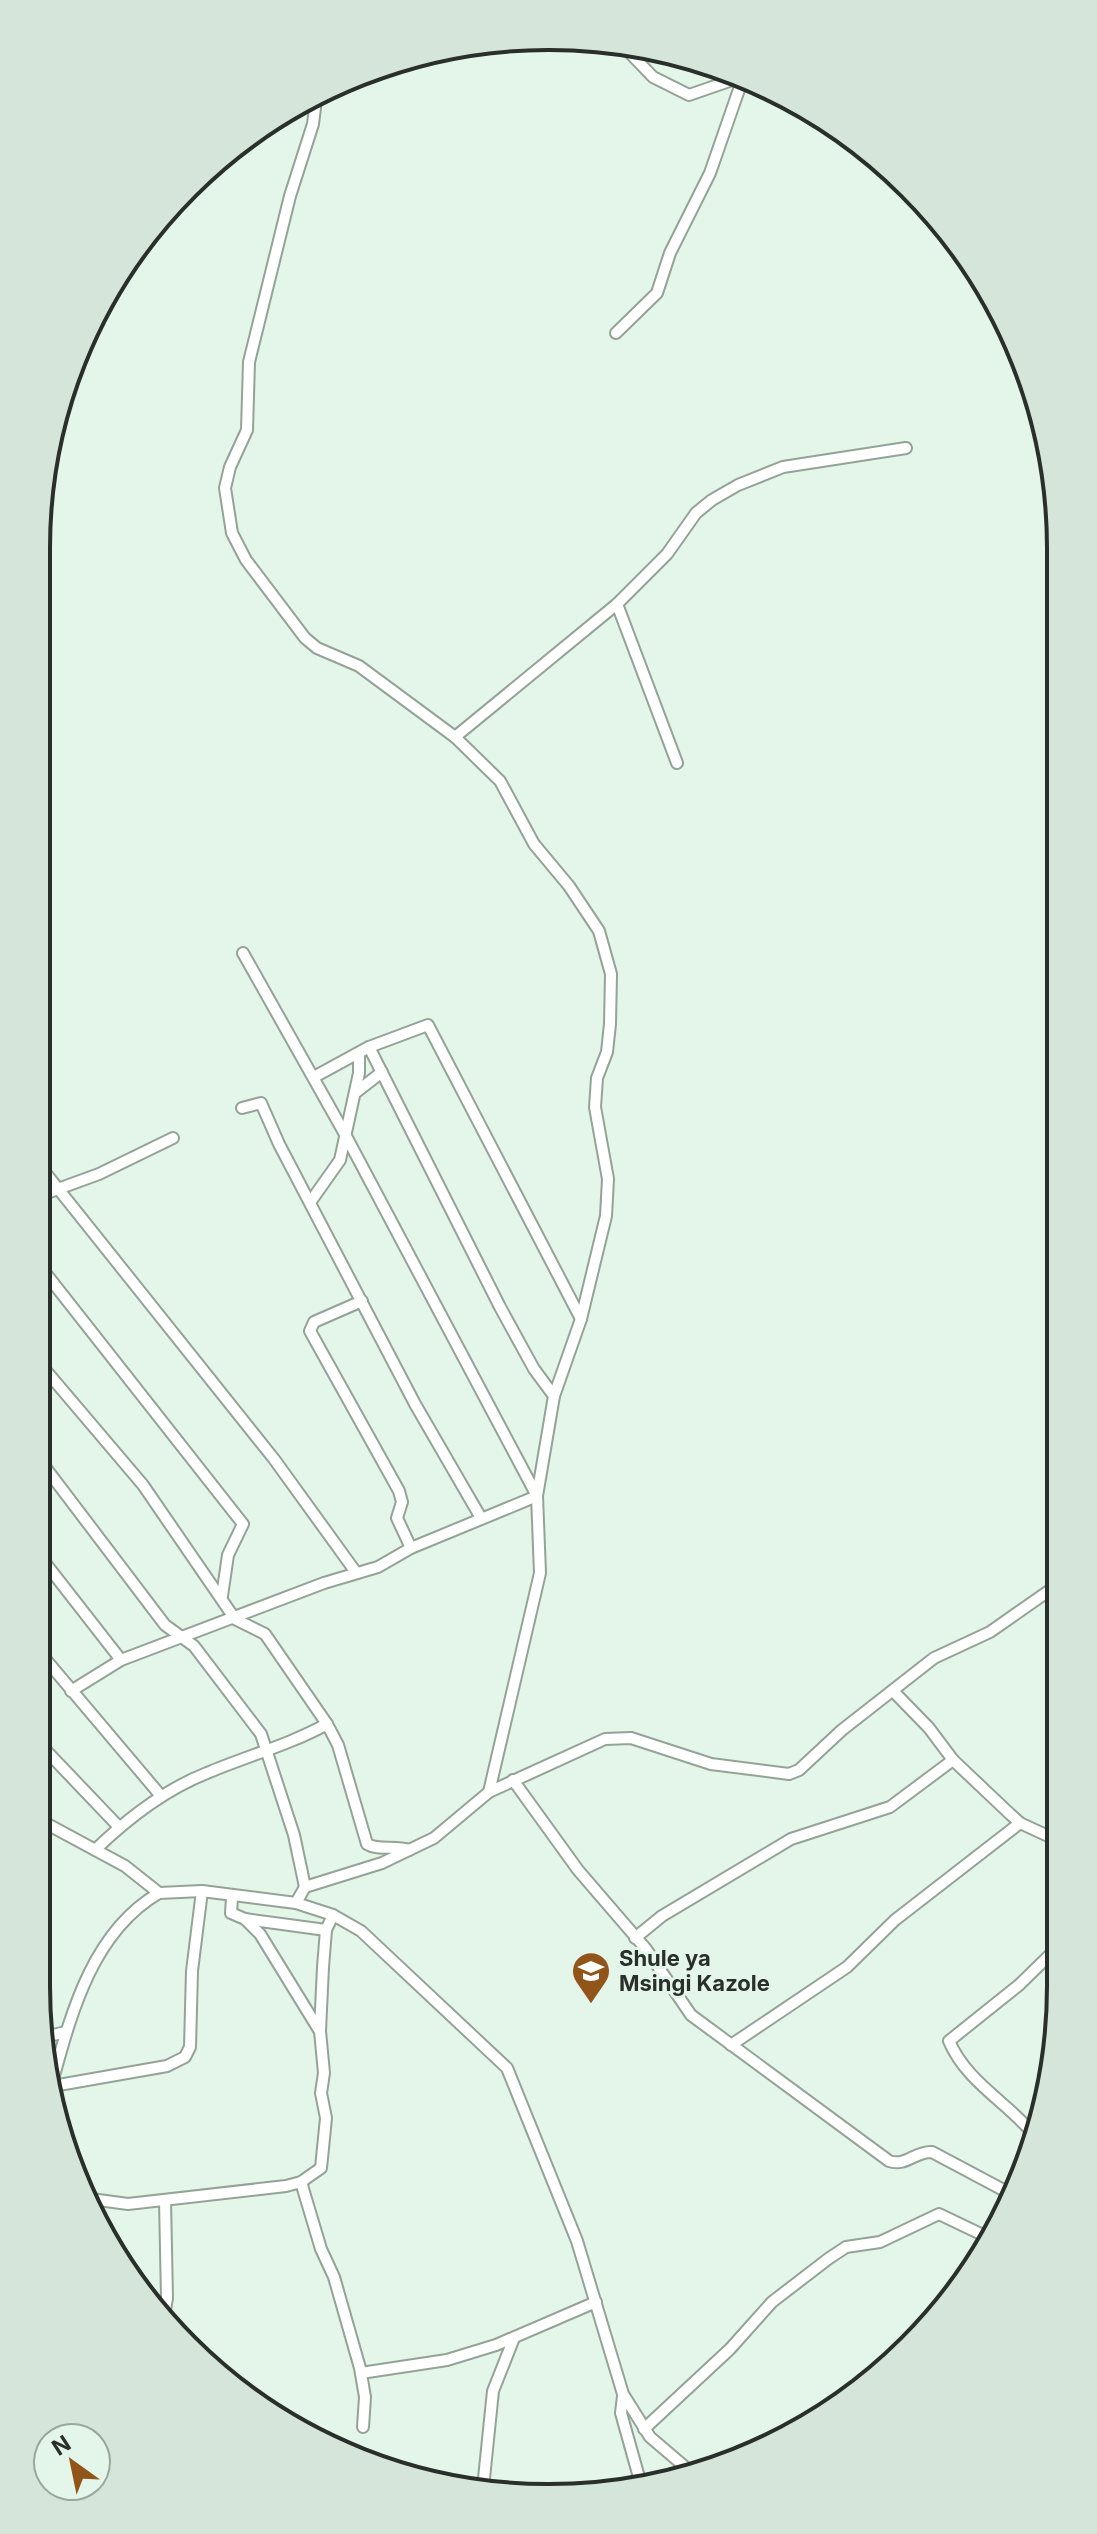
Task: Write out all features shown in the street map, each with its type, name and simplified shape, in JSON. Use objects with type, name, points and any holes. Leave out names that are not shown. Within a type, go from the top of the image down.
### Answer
[{"type":"street","points":[[635,58],[653,77],[678,92],[700,93],[723,82]]},
{"type":"street","points":[[616,333],[657,293],[670,253],[710,173],[738,88]]},
{"type":"street","points":[[315,108],[249,362],[247,430],[230,467],[225,488],[226,510],[246,560],[305,638],[317,648],[359,666],[455,737],[500,781],[534,844],[589,914],[607,953],[610,1024],[607,1052],[597,1078],[595,1107],[608,1179],[606,1216],[581,1319],[554,1396],[537,1496],[540,1573],[489,1792]]},
{"type":"street","points":[[455,737],[617,604],[667,554],[696,513],[738,485],[806,462],[906,448]]},
{"type":"street","points":[[617,604],[677,763]]},
{"type":"street","points":[[243,953],[346,1136],[537,1496]]},
{"type":"street","points":[[314,1077],[364,1050],[428,1025],[581,1319]]},
{"type":"street","points":[[364,1050],[382,1072],[500,1307],[534,1369],[554,1396]]},
{"type":"street","points":[[311,1201],[314,1193],[337,1168],[364,1050]]},
{"type":"street","points":[[355,1093],[382,1072]]},
{"type":"street","points":[[242,1108],[261,1103],[279,1144],[415,1404],[481,1518]]},
{"type":"street","points":[[50,1191],[99,1174],[173,1138]]},
{"type":"street","points":[[50,1178],[161,1323],[274,1459],[355,1571]]},
{"type":"street","points":[[50,1279],[243,1524],[228,1555],[222,1596]]},
{"type":"street","points":[[362,1301],[314,1322],[310,1331],[399,1491],[402,1502],[397,1518],[411,1548]]},
{"type":"street","points":[[50,1375],[143,1485],[235,1619],[265,1634],[327,1724],[338,1745],[367,1844],[409,1850]]},
{"type":"street","points":[[50,1473],[165,1625],[194,1646],[249,1717],[268,1751],[305,1887]]},
{"type":"street","points":[[71,1691],[121,1660],[355,1571],[378,1567],[411,1548],[537,1496]]},
{"type":"street","points":[[50,1569],[121,1660]]},
{"type":"street","points":[[296,1903],[305,1887],[382,1863],[434,1838],[489,1792],[587,1745],[622,1737],[711,1764],[789,1774],[799,1770],[842,1730],[934,1658],[990,1632],[1047,1592]]},
{"type":"street","points":[[50,1665],[161,1796]]},
{"type":"street","points":[[894,1692],[929,1728],[953,1760],[1020,1823],[1047,1836]]},
{"type":"street","points":[[95,1850],[119,1827],[161,1796],[205,1773],[268,1751],[327,1724]]},
{"type":"street","points":[[50,1755],[119,1827]]},
{"type":"street","points":[[635,1938],[662,1916],[791,1839],[890,1807],[953,1760]]},
{"type":"street","points":[[513,1780],[578,1870],[635,1938],[691,2015],[889,2161],[902,2163],[919,2153],[932,2152],[1003,2190]]},
{"type":"street","points":[[731,2045],[847,1967],[895,1920],[987,1852],[1020,1823]]},
{"type":"street","points":[[50,1826],[125,1866],[159,1893]]},
{"type":"street","points":[[60,2083],[167,2066],[185,2057],[190,2047],[192,1971],[202,1891]]},
{"type":"street","points":[[57,2066],[87,1975],[120,1929],[159,1893],[202,1891],[232,1898],[296,1903],[333,1915],[384,1950],[507,2068],[577,2241],[623,2394],[644,2429],[684,2465]]},
{"type":"street","points":[[232,1898],[231,1913],[245,1919],[326,1930]]},
{"type":"street","points":[[98,2200],[128,2204],[165,2200],[301,2182],[315,2173],[323,2161],[326,2118],[321,2093],[324,2051],[320,2031],[326,1930],[333,1915]]},
{"type":"street","points":[[245,1919],[268,1946],[320,2031]]},
{"type":"street","points":[[1027,2126],[1011,2107],[988,2094],[949,2041],[1019,1985],[1047,1958]]},
{"type":"street","points":[[53,2035],[66,2032]]},
{"type":"street","points":[[301,2182],[321,2249],[334,2277],[361,2373],[365,2397],[363,2427]]},
{"type":"street","points":[[165,2200],[166,2305]]},
{"type":"street","points":[[644,2429],[730,2349],[772,2302],[846,2247],[880,2242],[939,2214],[981,2234]]},
{"type":"street","points":[[361,2373],[447,2360],[514,2338],[596,2302]]},
{"type":"street","points":[[484,2480],[493,2391],[514,2338]]},
{"type":"street","points":[[623,2394],[621,2413],[638,2475]]},
{"type":"place","name":"Shule ya Msingi Kazole","points":[[591,2005]]}]
